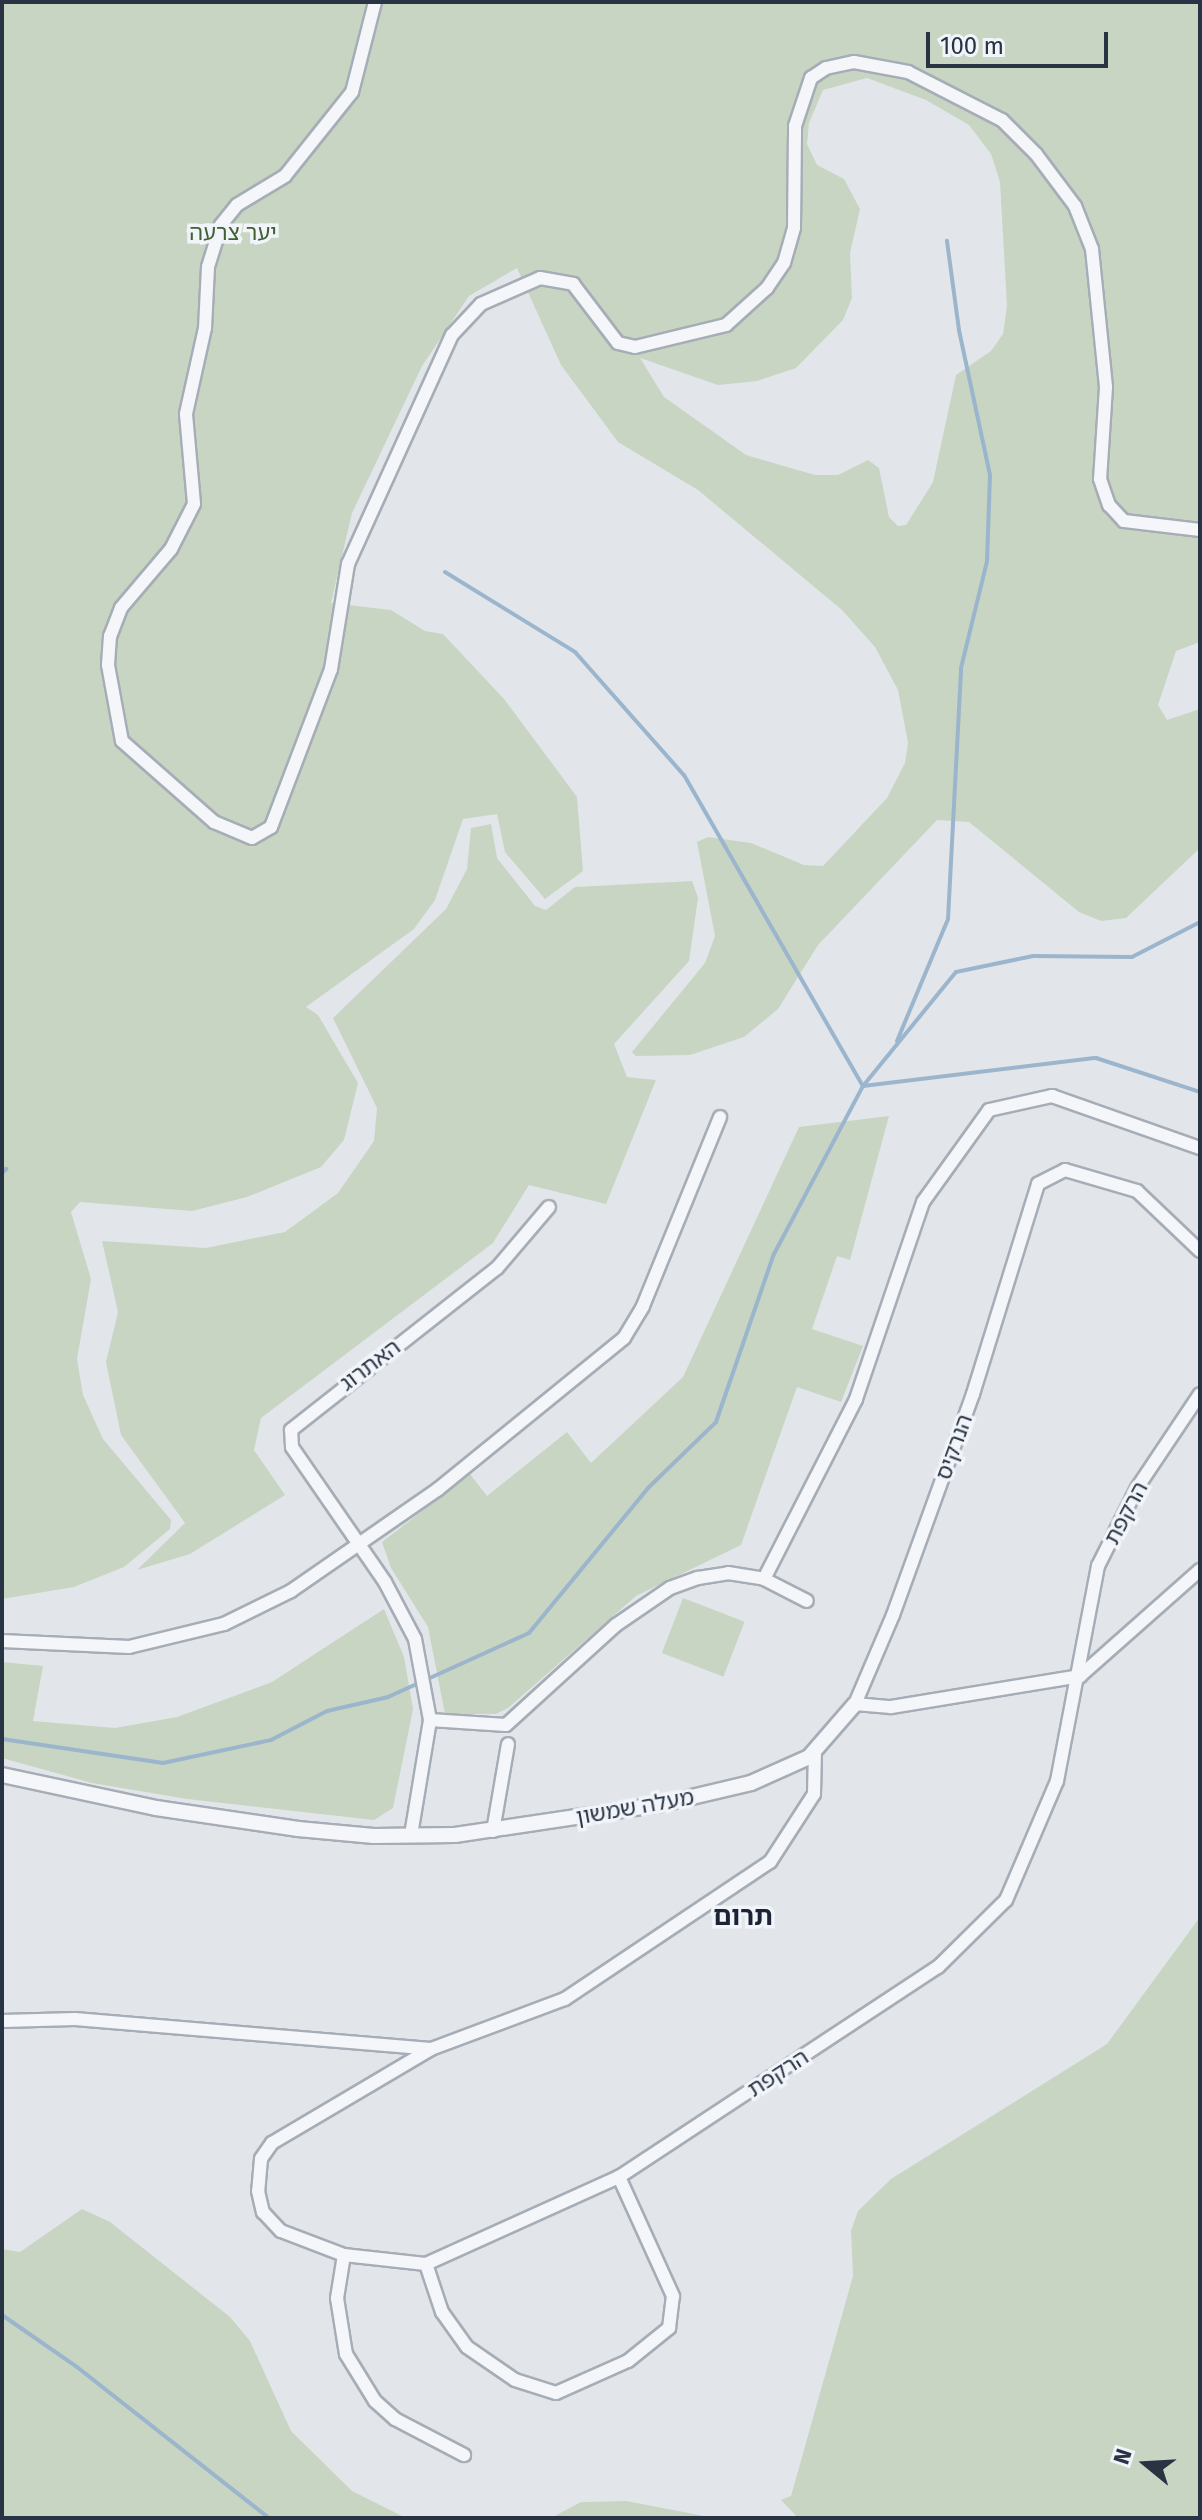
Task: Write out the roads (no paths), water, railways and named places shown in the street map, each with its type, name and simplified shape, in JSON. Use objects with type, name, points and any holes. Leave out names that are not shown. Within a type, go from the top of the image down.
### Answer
[{"type":"street","points":[[375,2],[352,92],[285,176],[237,205],[221,225],[208,267],[205,328],[186,414],[194,504],[171,549],[121,608],[110,636],[110,679],[122,741],[214,822],[252,838],[271,827],[331,669],[348,564],[452,335],[481,304],[511,287],[540,278],[573,284],[618,343],[635,347],[726,325],[767,288],[784,263],[794,228],[795,126],[811,78],[826,68],[854,62],[908,72],[1002,120],[1036,154],[1075,206],[1092,249],[1106,387],[1100,479],[1109,505],[1124,521],[1200,530]]},
{"type":"street","points":[[764,1579],[856,1399],[923,1202],[989,1110],[1052,1096],[1137,1121],[1200,1148]]},
{"type":"street","points":[[2,1641],[98,1649],[157,1644],[257,1609],[360,1545],[556,1397],[624,1338],[643,1306],[720,1117]]},
{"type":"street","name":"הנרקיס","points":[[855,1704],[893,1615],[967,1409],[1038,1184],[1065,1170],[1137,1191],[1200,1251]]},
{"type":"street","name":"האתרוג","points":[[360,1545],[292,1447],[291,1430],[497,1268],[549,1207]]},
{"type":"street","name":"הרקפת","points":[[426,2264],[619,2177],[938,1967],[1006,1900],[1057,1781],[1080,1676],[1098,1566],[1137,1488],[1200,1394]]},
{"type":"street","points":[[360,1545],[415,1639],[430,1720],[411,1835]]},
{"type":"street","points":[[855,1704],[891,1707],[1080,1676],[1200,1570]]},
{"type":"street","points":[[430,1720],[506,1725],[616,1625],[670,1588],[728,1573],[764,1579],[807,1601]]},
{"type":"street","name":"מעלה שמשון","points":[[2,1775],[209,1817],[336,1833],[411,1835],[493,1831],[662,1804],[751,1783],[788,1770],[815,1751],[855,1704]]},
{"type":"street","points":[[493,1831],[508,1744]]},
{"type":"street","points":[[619,2177],[673,2296],[669,2328],[628,2361],[556,2393],[515,2380],[467,2347],[442,2312],[426,2264],[344,2255],[281,2231],[263,2212],[258,2191],[261,2159],[272,2143],[431,2049],[565,1999],[770,1862],[814,1794],[815,1751]]},
{"type":"street","points":[[2,2021],[75,2019],[431,2049]]},
{"type":"street","points":[[344,2255],[337,2298],[346,2354],[375,2401],[395,2419],[464,2455]]},
{"type":"waterway","points":[[897,1041],[948,919],[961,668],[987,561],[990,475],[959,330],[947,241]]},
{"type":"waterway","points":[[445,572],[575,652],[684,775],[863,1086],[1096,1058],[1200,1092]]},
{"type":"waterway","points":[[2,1739],[163,1763],[271,1740],[327,1711],[388,1697],[529,1633],[648,1488],[716,1422],[774,1254],[863,1086],[956,972],[1033,956],[1132,957],[1200,922]]},
{"type":"waterway","points":[[2,1173],[6,1169]]},
{"type":"waterway","points":[[2,2315],[77,2367],[269,2518]]},
{"type":"district","name":"תרום","points":[[743,1917]]},
{"type":"park label","name":"יער צרעה","points":[[233,233]]}]
